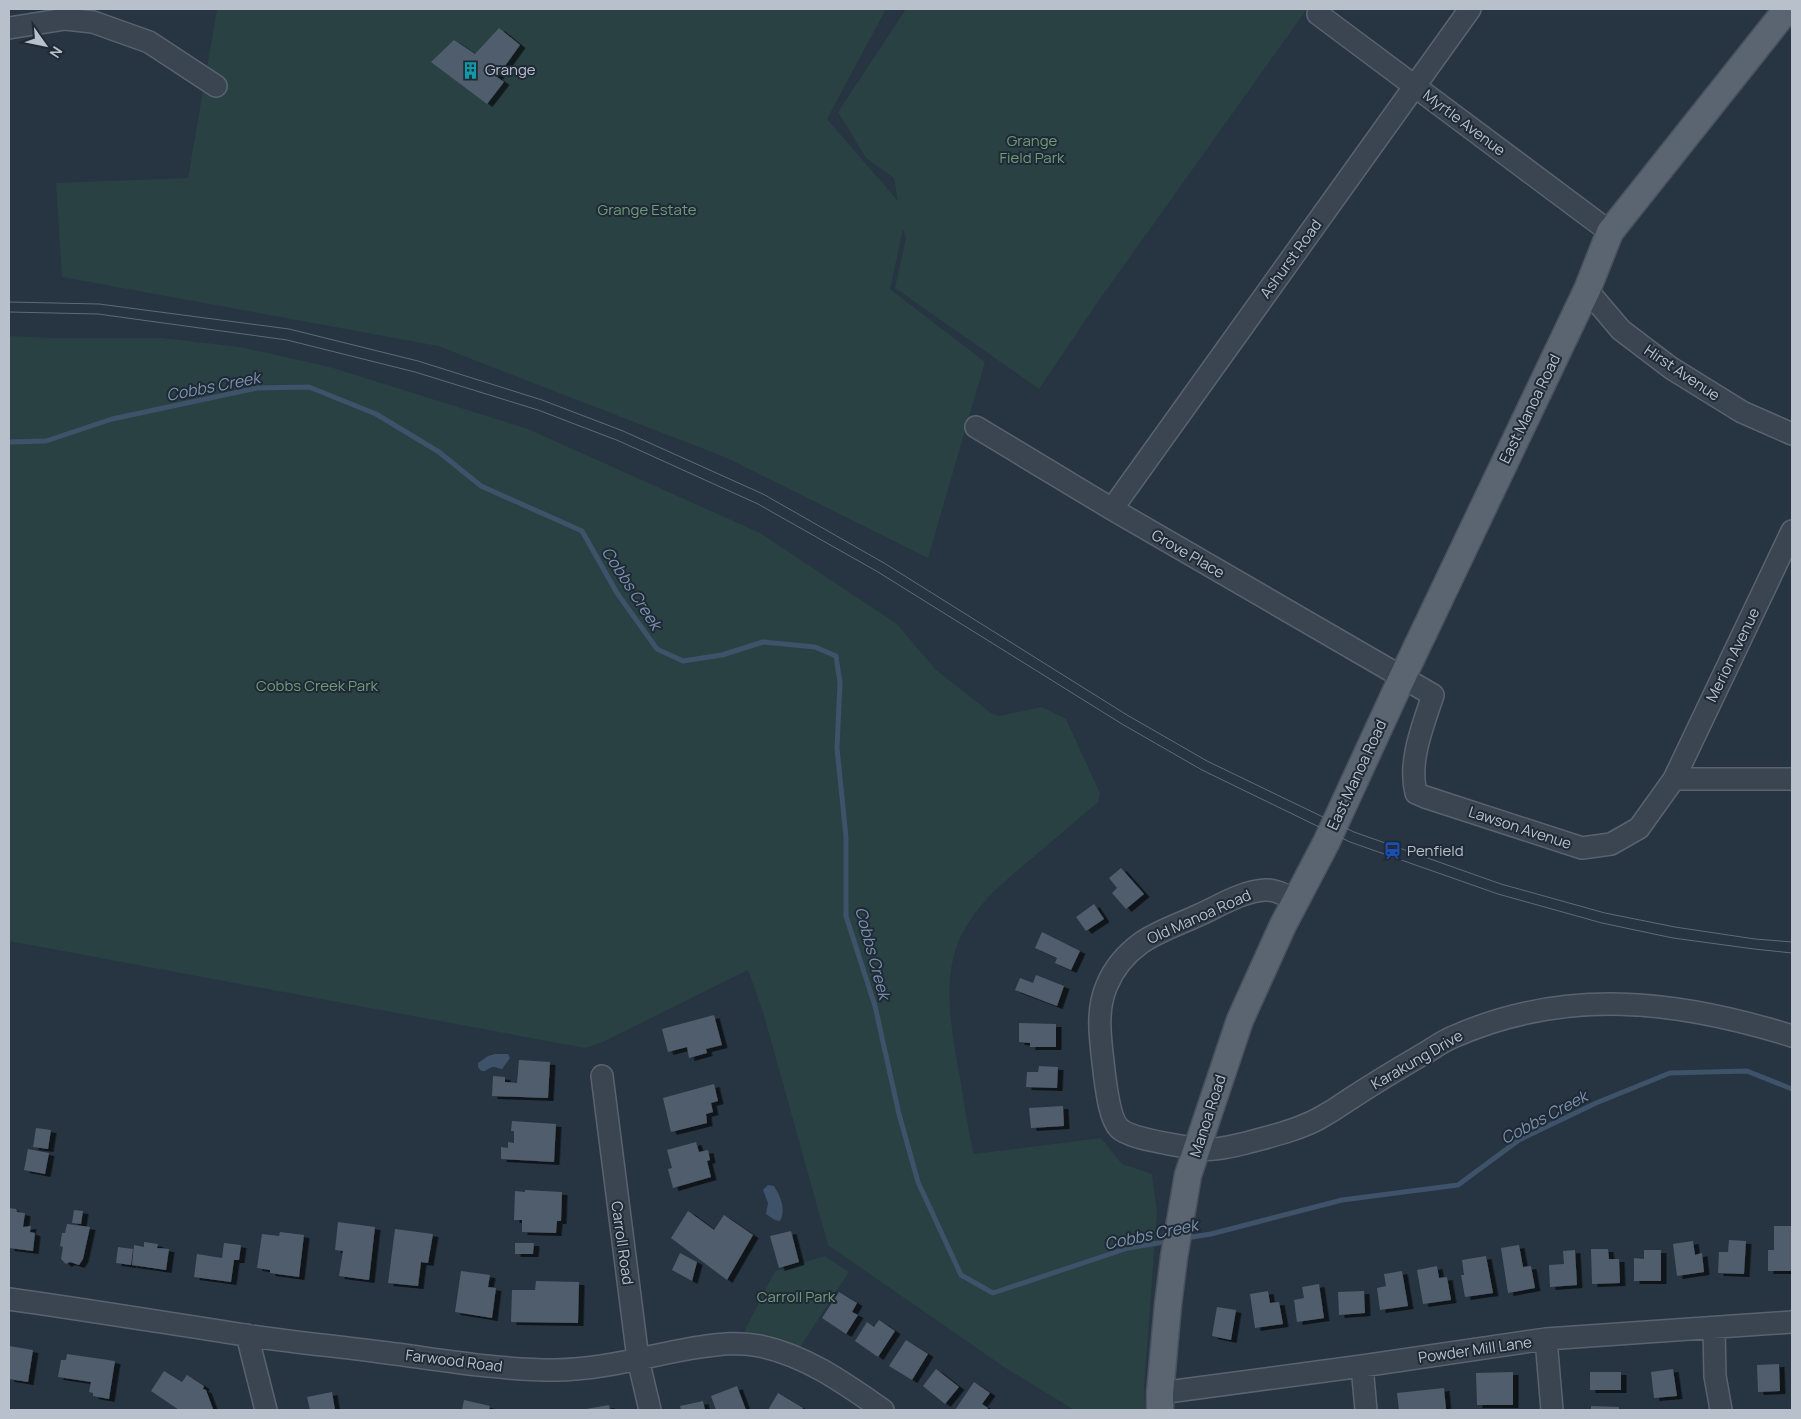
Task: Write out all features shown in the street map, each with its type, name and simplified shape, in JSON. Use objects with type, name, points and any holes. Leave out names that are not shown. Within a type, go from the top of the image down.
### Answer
[{"type":"main road","name":"East Manoa Road","points":[[1326,843],[1402,678],[1587,290],[1610,232],[1786,9]]},
{"type":"main road","name":"Manoa Road","points":[[1160,1402],[1174,1257],[1188,1175],[1240,1020],[1296,900],[1326,843]]},
{"type":"street","name":"Ashurst Road","points":[[1112,509],[1470,9]]},
{"type":"street","name":"Myrtle Avenue","points":[[1318,14],[1610,232]]},
{"type":"street","points":[[9,28],[53,15],[94,22],[149,42],[216,86]]},
{"type":"street","name":"Hirst Avenue","points":[[1587,290],[1621,330],[1670,368],[1742,412],[1792,434]]},
{"type":"street","name":"Grove Place","points":[[976,427],[1112,509],[1402,678]]},
{"type":"street","name":"Merion Avenue","points":[[1674,779],[1790,543]]},
{"type":"street","name":"Lawson Avenue","points":[[1402,678],[1433,695],[1414,760],[1413,781],[1416,793],[1425,797],[1582,848],[1611,844],[1639,828],[1674,779]]},
{"type":"street","points":[[1674,779],[1792,779]]},
{"type":"street","name":"Old Manoa Road","points":[[1114,1118],[1108,1100],[1104,1071],[1099,1008],[1107,984],[1119,964],[1142,943],[1246,894],[1266,890],[1296,900]]},
{"type":"street","name":"Karakung Drive","points":[[1114,1118],[1119,1128],[1130,1134],[1148,1139],[1197,1149],[1230,1147],[1287,1132],[1318,1119],[1450,1038],[1489,1023],[1526,1012],[1565,1006],[1594,1003],[1628,1004],[1705,1013],[1792,1036]]},
{"type":"street","name":"Carroll Road","points":[[602,1076],[614,1186],[638,1358],[650,1410]]},
{"type":"street","name":"Farwood Road","points":[[9,1299],[247,1335],[499,1367],[555,1370],[605,1366],[638,1358],[722,1344],[742,1343],[785,1353],[809,1362],[883,1410]]},
{"type":"street","name":"Powder Mill Lane","points":[[1160,1402],[1362,1366],[1546,1339],[1714,1329],[1792,1322]]},
{"type":"street","points":[[1714,1329],[1715,1376],[1721,1410]]},
{"type":"street","points":[[247,1335],[266,1410]]},
{"type":"street","points":[[1546,1339],[1552,1410]]},
{"type":"street","points":[[1362,1366],[1366,1410]]},
{"type":"green space","name":"Grange Estate","points":[[217,9],[886,9],[827,119],[898,201],[894,178],[866,158],[838,112],[906,9],[1307,9],[1095,306],[1039,389],[895,288],[906,238],[903,229],[890,289],[985,362],[928,558],[727,458],[438,346],[62,277],[56,183],[188,178]]},
{"type":"green space","name":"Cobbs Creek Park","points":[[9,336],[162,338],[240,347],[330,367],[528,429],[760,533],[897,624],[936,670],[991,713],[999,716],[1042,707],[1066,719],[1100,793],[1098,802],[1002,884],[968,922],[955,952],[951,970],[949,989],[952,1027],[974,1154],[1101,1138],[1122,1164],[1152,1174],[1157,1213],[1144,1388],[1145,1410],[1074,1410],[1004,1367],[828,1245],[763,1012],[748,970],[603,1042],[585,1048],[9,941]]},
{"type":"green space","name":"Carroll Park","points":[[825,1256],[849,1272],[800,1347],[744,1332],[775,1271]]},
{"type":"water","points":[[508,1054],[510,1058],[502,1069],[494,1067],[484,1071],[480,1070],[478,1063],[488,1056]]},
{"type":"water","points":[[768,1185],[774,1186],[781,1199],[783,1212],[780,1221],[766,1214],[768,1203],[763,1190]]},
{"type":"building","name":"Grange","points":[[499,28],[520,45],[497,77],[504,82],[487,104],[431,62],[454,40],[475,54]]},
{"type":"building","points":[[1121,868],[1144,894],[1126,909],[1112,893],[1117,888],[1109,878]]},
{"type":"building","points":[[1094,904],[1104,919],[1086,931],[1076,917]]},
{"type":"building","points":[[1042,932],[1080,951],[1071,970],[1055,963],[1057,958],[1035,948]]},
{"type":"building","points":[[1036,975],[1064,986],[1057,1006],[1015,990],[1020,978],[1033,983]]},
{"type":"building","points":[[714,1015],[722,1045],[706,1049],[707,1053],[689,1058],[687,1047],[668,1052],[662,1029]]},
{"type":"building","points":[[1019,1023],[1056,1024],[1056,1047],[1030,1047],[1030,1043],[1019,1042]]},
{"type":"building","points":[[519,1060],[550,1062],[548,1098],[492,1096],[493,1076],[505,1077],[505,1082],[517,1083]]},
{"type":"building","points":[[1039,1066],[1058,1067],[1057,1088],[1026,1087],[1027,1072],[1038,1072]]},
{"type":"building","points":[[714,1084],[718,1101],[711,1103],[713,1112],[706,1114],[707,1123],[671,1132],[663,1098]]},
{"type":"building","points":[[1063,1106],[1064,1126],[1031,1128],[1029,1108]]},
{"type":"building","points":[[512,1121],[556,1124],[554,1162],[501,1159],[501,1147],[508,1148],[508,1142],[514,1143],[514,1131],[511,1131]]},
{"type":"building","points":[[36,1128],[51,1130],[48,1149],[33,1147]]},
{"type":"building","points":[[696,1142],[699,1152],[708,1150],[710,1160],[707,1161],[711,1177],[673,1188],[668,1169],[672,1168],[667,1150]]},
{"type":"building","points":[[28,1149],[49,1153],[45,1174],[24,1170]]},
{"type":"building","points":[[525,1190],[562,1192],[561,1221],[557,1221],[556,1233],[522,1232],[522,1220],[514,1220],[515,1191],[525,1192]]},
{"type":"building","points":[[9,1208],[25,1213],[23,1227],[31,1226],[30,1232],[35,1233],[33,1251],[9,1248]]},
{"type":"building","points":[[74,1210],[83,1211],[81,1224],[72,1223]]},
{"type":"building","points":[[688,1211],[714,1230],[724,1215],[753,1235],[727,1280],[671,1238]]},
{"type":"building","points":[[338,1222],[375,1227],[369,1280],[339,1276],[343,1251],[335,1250]]},
{"type":"building","points":[[67,1224],[90,1227],[83,1259],[79,1265],[70,1262],[66,1264],[61,1259],[63,1247],[60,1246],[62,1233],[65,1233]]},
{"type":"building","points":[[1774,1226],[1792,1226],[1792,1271],[1768,1271],[1768,1250],[1774,1250]]},
{"type":"building","points":[[395,1229],[433,1234],[428,1263],[421,1262],[418,1286],[388,1283]]},
{"type":"building","points":[[791,1231],[799,1262],[779,1268],[770,1236]]},
{"type":"building","points":[[280,1232],[304,1235],[299,1277],[270,1273],[270,1270],[257,1268],[262,1234],[279,1236]]},
{"type":"building","points":[[1729,1240],[1746,1241],[1744,1274],[1718,1273],[1719,1252],[1728,1252]]},
{"type":"building","points":[[1693,1241],[1695,1255],[1702,1253],[1704,1272],[1677,1276],[1673,1244]]},
{"type":"building","points":[[144,1242],[158,1244],[157,1248],[169,1249],[166,1270],[132,1265],[134,1245],[144,1247]]},
{"type":"building","points":[[224,1243],[241,1245],[239,1260],[234,1260],[231,1282],[194,1277],[197,1254],[222,1258]]},
{"type":"building","points":[[515,1243],[534,1243],[533,1254],[515,1254]]},
{"type":"building","points":[[1519,1245],[1523,1267],[1531,1266],[1535,1288],[1508,1293],[1501,1248]]},
{"type":"building","points":[[118,1247],[133,1249],[131,1265],[116,1263]]},
{"type":"building","points":[[1591,1249],[1608,1249],[1609,1259],[1619,1259],[1620,1283],[1592,1284]]},
{"type":"building","points":[[1575,1250],[1577,1285],[1550,1287],[1549,1265],[1564,1264],[1563,1251]]},
{"type":"building","points":[[1644,1250],[1661,1250],[1661,1281],[1634,1281],[1634,1258],[1644,1259]]},
{"type":"building","points":[[680,1253],[697,1262],[692,1281],[672,1270]]},
{"type":"building","points":[[1486,1256],[1493,1293],[1465,1297],[1461,1275],[1464,1275],[1462,1260]]},
{"type":"building","points":[[1437,1266],[1439,1278],[1447,1277],[1451,1300],[1423,1304],[1417,1270]]},
{"type":"building","points":[[461,1271],[490,1275],[488,1287],[496,1288],[492,1318],[455,1312]]},
{"type":"building","points":[[1402,1271],[1408,1306],[1380,1310],[1377,1288],[1386,1286],[1384,1274]]},
{"type":"building","points":[[536,1281],[579,1282],[578,1323],[511,1322],[512,1290],[535,1290]]},
{"type":"building","points":[[1319,1284],[1324,1318],[1297,1322],[1294,1300],[1304,1298],[1302,1287]]},
{"type":"building","points":[[1268,1291],[1270,1303],[1279,1302],[1283,1324],[1255,1328],[1250,1294]]},
{"type":"building","points":[[1364,1291],[1365,1313],[1339,1315],[1338,1292]]},
{"type":"building","points":[[839,1292],[857,1303],[852,1312],[858,1315],[846,1334],[822,1318]]},
{"type":"building","points":[[1217,1307],[1236,1310],[1231,1340],[1212,1336]]},
{"type":"building","points":[[879,1320],[895,1331],[878,1357],[855,1341],[867,1322],[874,1327]]},
{"type":"building","points":[[906,1340],[928,1354],[912,1380],[889,1366]]},
{"type":"building","points":[[9,1346],[33,1350],[28,1382],[9,1379]]},
{"type":"building","points":[[67,1354],[115,1361],[109,1399],[93,1396],[93,1393],[89,1392],[91,1382],[58,1377],[61,1360],[66,1360]]},
{"type":"building","points":[[1779,1364],[1780,1391],[1758,1392],[1757,1365]]},
{"type":"building","points":[[936,1369],[959,1387],[945,1404],[923,1386]]},
{"type":"building","points":[[1673,1369],[1677,1396],[1654,1398],[1651,1372]]},
{"type":"building","points":[[164,1371],[182,1382],[187,1375],[204,1386],[203,1389],[206,1390],[213,1409],[179,1410],[151,1391]]},
{"type":"building","points":[[1513,1372],[1513,1405],[1477,1405],[1476,1373]]},
{"type":"building","points":[[1590,1372],[1621,1372],[1621,1390],[1590,1390]]},
{"type":"building","points":[[974,1382],[990,1393],[982,1404],[988,1408],[987,1410],[955,1410]]},
{"type":"building","points":[[737,1386],[746,1410],[716,1410],[711,1396]]},
{"type":"building","points":[[1444,1388],[1446,1409],[1399,1410],[1397,1393]]},
{"type":"building","points":[[332,1392],[335,1410],[310,1410],[307,1397]]},
{"type":"building","points":[[778,1393],[803,1408],[802,1410],[768,1410]]},
{"type":"building","points":[[464,1400],[490,1406],[489,1410],[462,1410]]},
{"type":"building","points":[[703,1401],[705,1410],[681,1410],[680,1406]]},
{"type":"building","points":[[609,1405],[610,1410],[586,1410],[586,1409]]},
{"type":"building","points":[[1591,1406],[1619,1407],[1619,1410],[1591,1410]]},
{"type":"waterway","name":"Cobbs Creek","points":[[9,442],[46,441],[112,419],[257,388],[309,387],[376,414],[439,452],[481,486],[582,531],[617,593],[657,649],[683,661],[722,655],[763,642],[815,647],[836,656],[840,683],[837,748],[846,837],[846,916],[875,1006],[899,1114],[918,1182],[961,1275],[993,1293],[1128,1248],[1170,1241]]},
{"type":"waterway","name":"Cobbs Creek","points":[[1186,1238],[1211,1234],[1342,1200],[1458,1185],[1519,1140],[1596,1103],[1670,1073],[1747,1071],[1792,1089]]},
{"type":"tram line","points":[[9,302],[99,304],[289,329],[418,361],[542,400],[623,431],[763,494],[884,563],[1127,715],[1207,761],[1354,832],[1501,884],[1605,913],[1675,927],[1755,939],[1792,942]]},
{"type":"tram line","points":[[9,312],[98,314],[287,340],[415,372],[538,410],[619,441],[758,504],[878,572],[1122,724],[1202,770],[1350,842],[1498,894],[1602,923],[1673,938],[1792,953]]},
{"type":"place","name":"Grange","points":[[471,70]]},
{"type":"place","name":"Penfield","points":[[1393,851]]},
{"type":"park label","name":"Grange Field Park","points":[[1032,150]]}]
